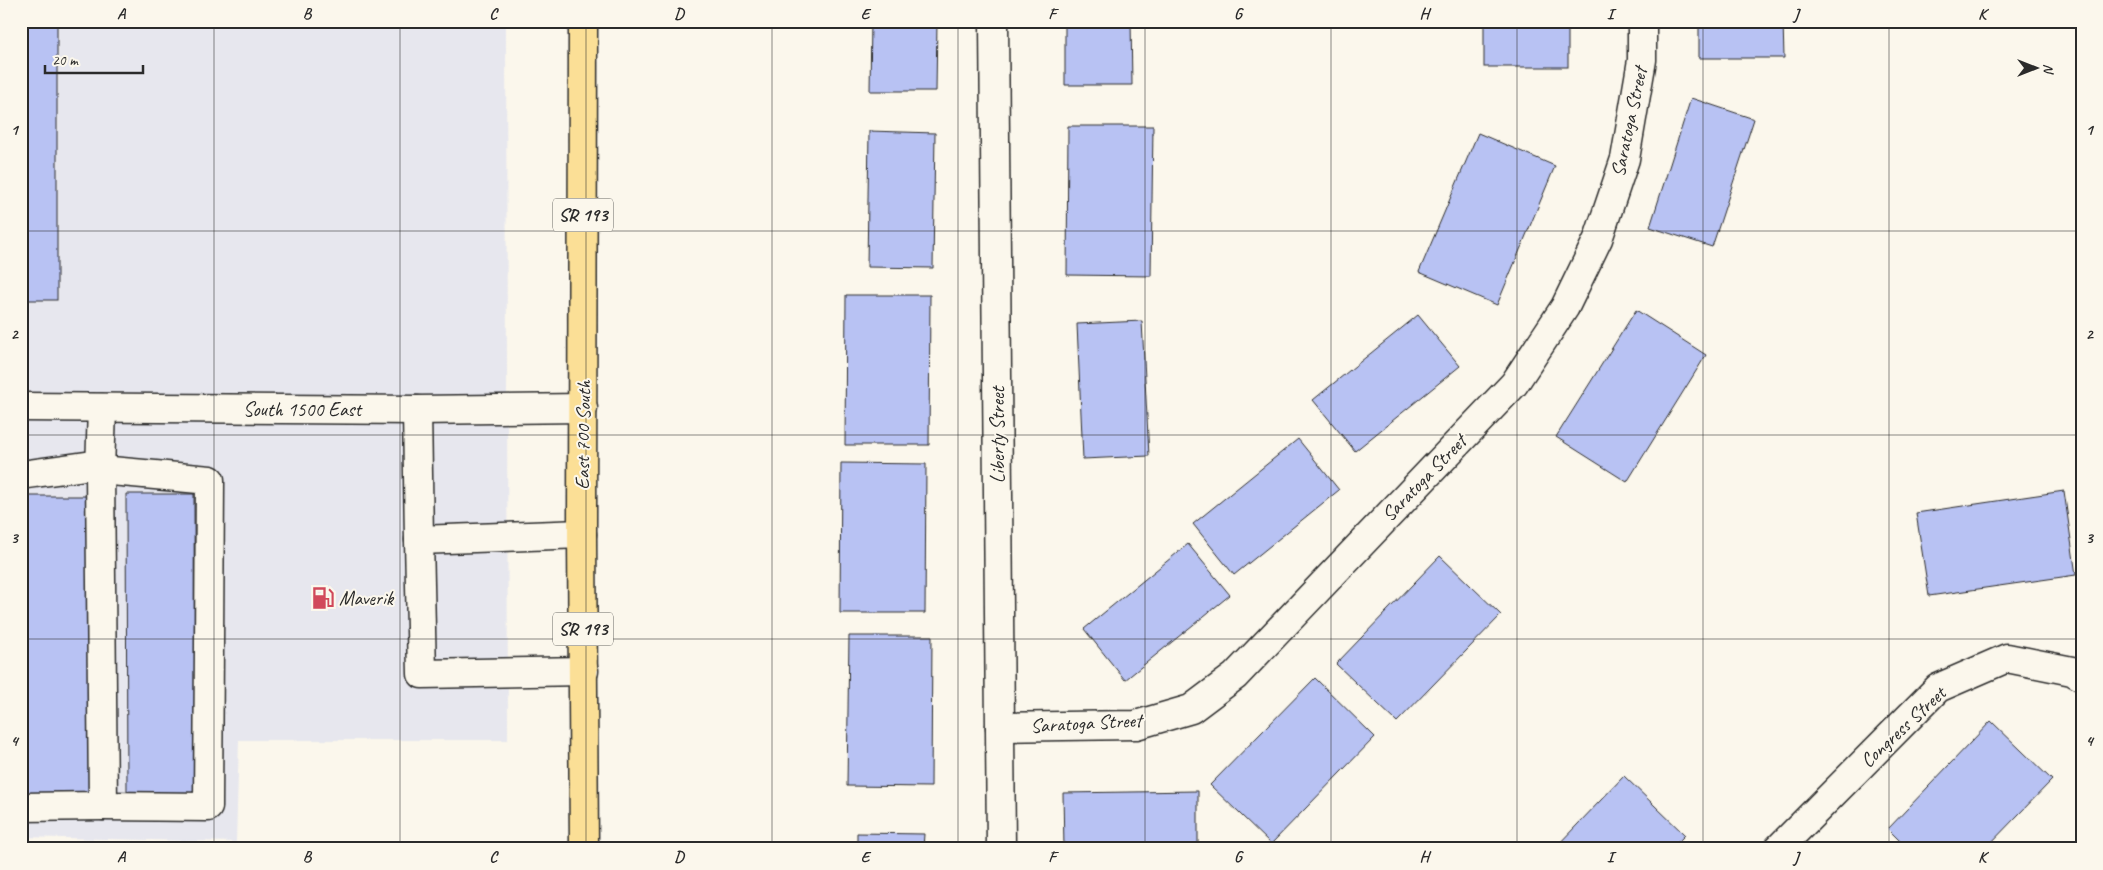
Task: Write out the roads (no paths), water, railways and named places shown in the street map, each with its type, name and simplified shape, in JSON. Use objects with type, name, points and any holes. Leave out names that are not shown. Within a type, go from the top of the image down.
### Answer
[{"type":"main road","name":"East 700 South","points":[[583,21],[584,408],[582,534],[584,849]]},
{"type":"street","name":"Liberty Street","points":[[994,21],[1001,849]]},
{"type":"street","name":"Saratoga Street","points":[[1000,727],[1136,724],[1191,709],[1235,676],[1514,384],[1565,307],[1598,239],[1625,159],[1642,60],[1642,21]]},
{"type":"street","name":"South 1500 East","points":[[21,407],[418,410],[584,408]]},
{"type":"street","points":[[102,408],[100,467],[103,806]]},
{"type":"street","points":[[418,410],[418,540],[422,674],[584,671]]},
{"type":"street","points":[[21,475],[100,467],[210,480],[208,807],[21,807]]},
{"type":"street","points":[[418,540],[582,534]]},
{"type":"street","name":"Congress Street","points":[[1778,849],[1938,688],[2007,658],[2072,671],[2082,677]]},
{"type":"place","name":"Maverik","points":[[323,598]]}]
